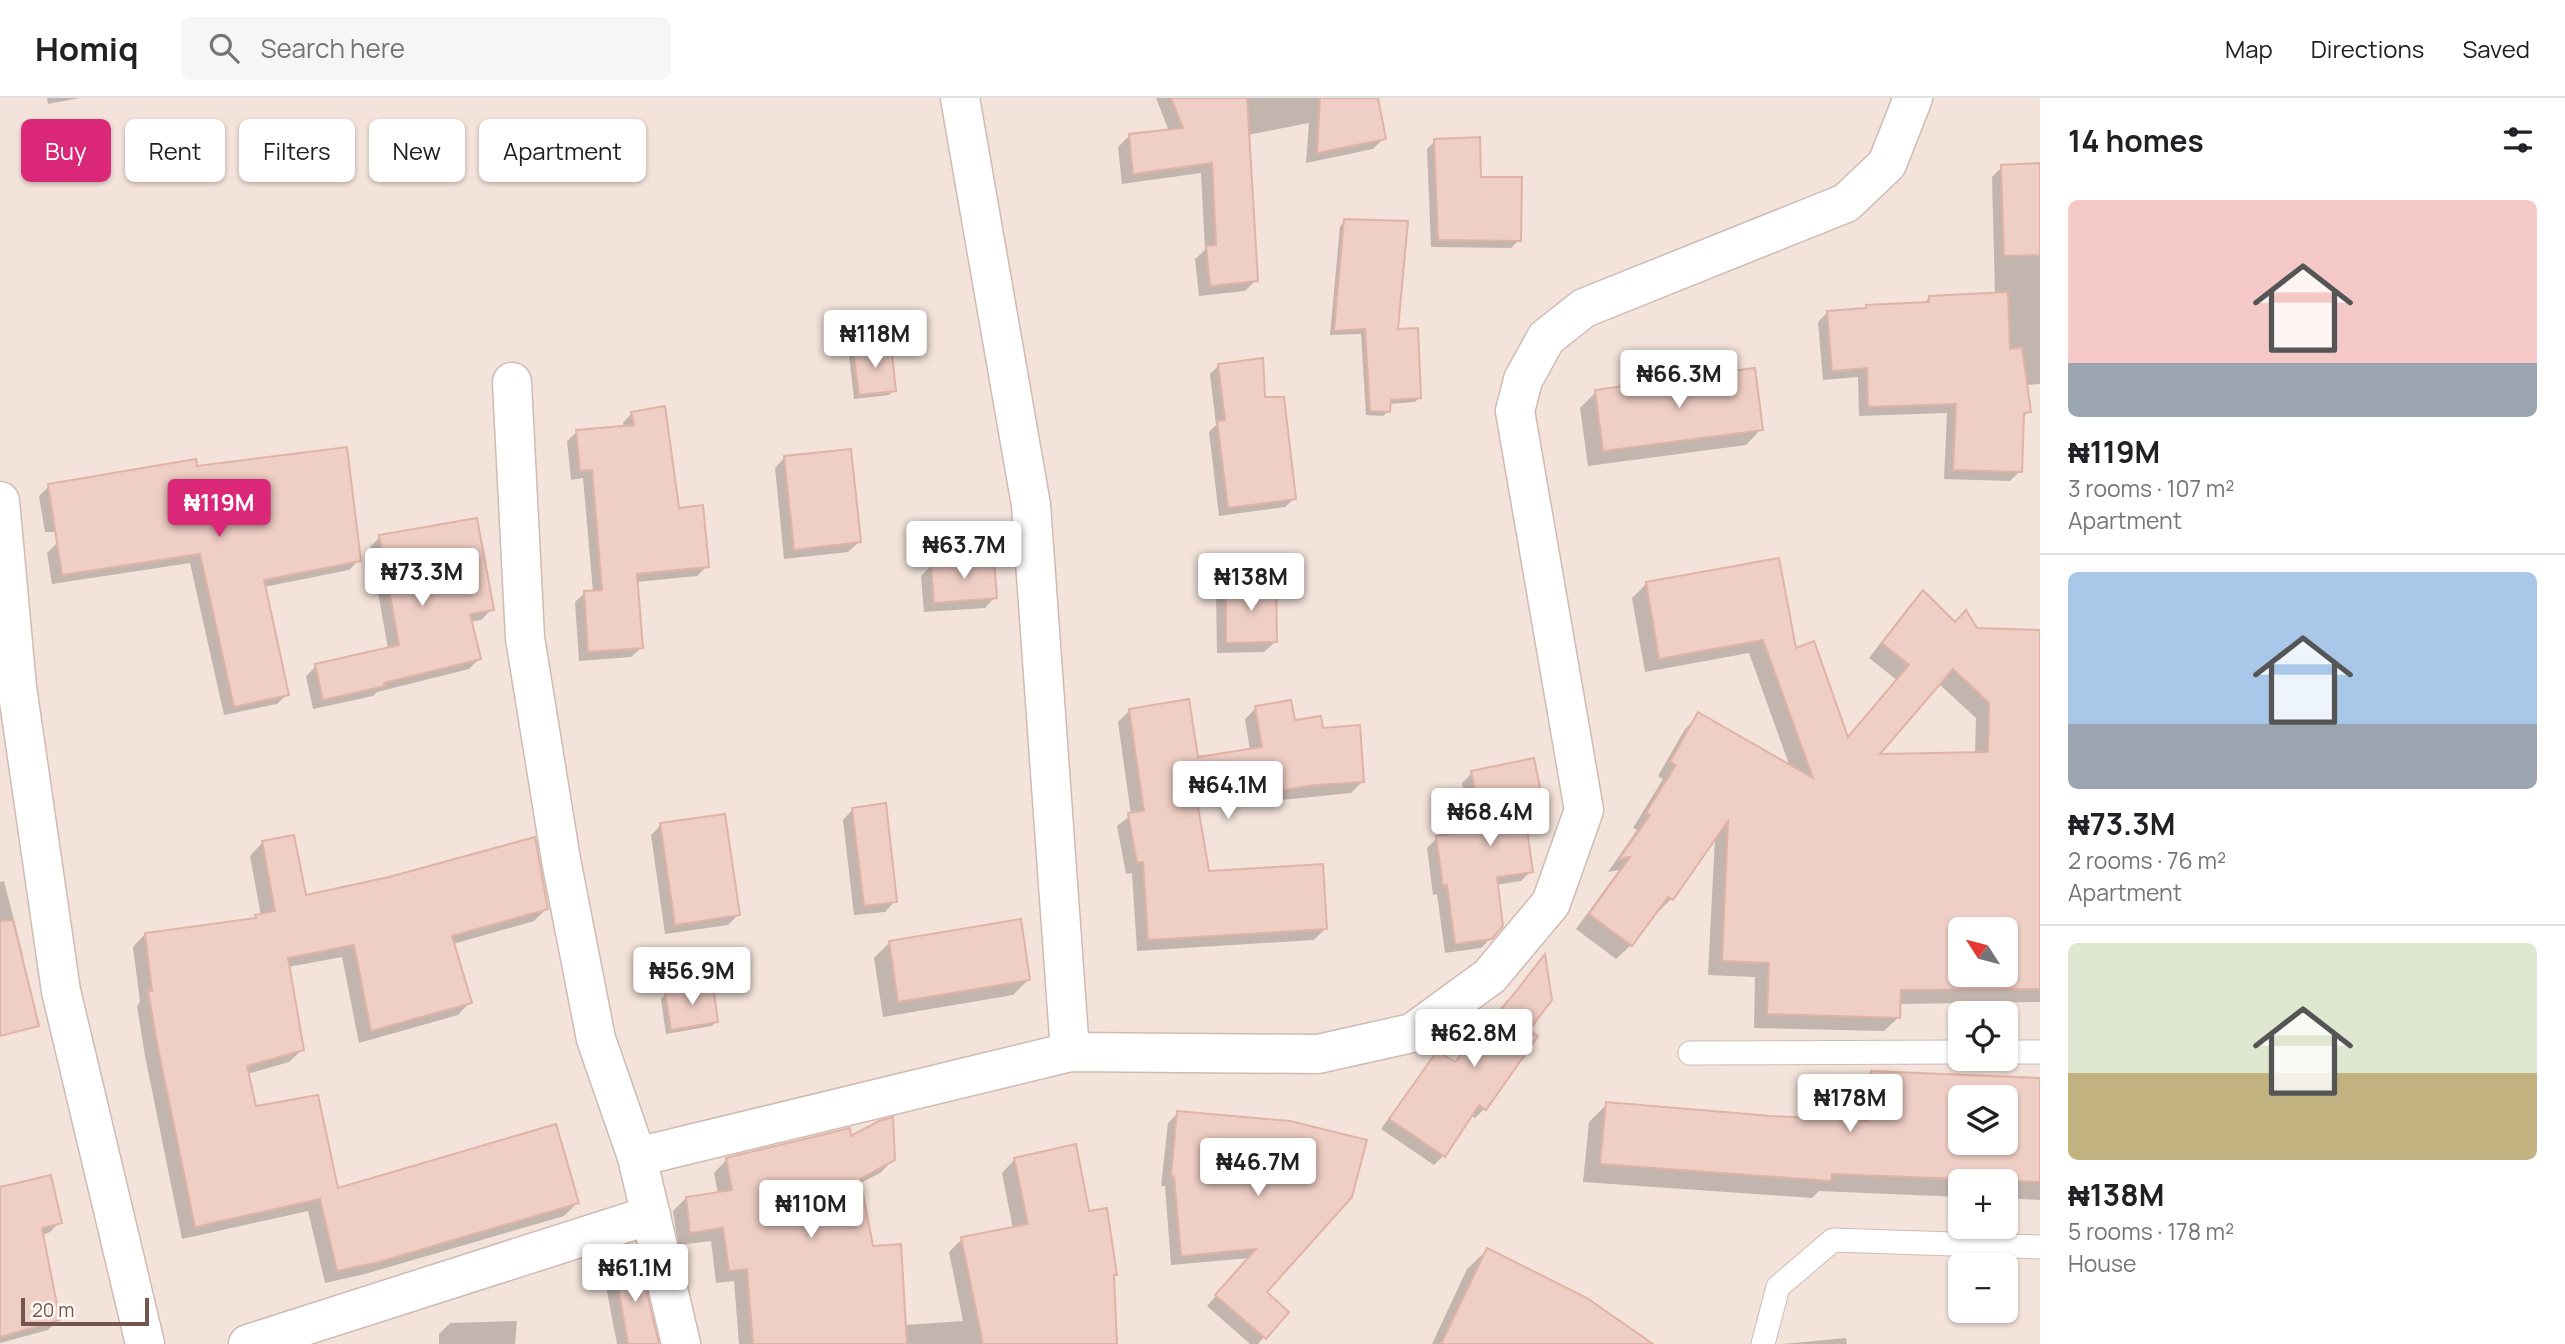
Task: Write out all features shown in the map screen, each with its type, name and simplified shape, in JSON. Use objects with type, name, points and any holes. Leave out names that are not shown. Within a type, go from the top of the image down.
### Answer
[{"type":"street","points":[[960,98],[1031,505],[1070,1052]]},
{"type":"street","points":[[637,1157],[1070,1052],[1318,1054],[1412,1033],[1490,976],[1551,904],[1584,810],[1515,411],[1523,380],[1546,338],[1584,308],[1846,202],[1887,164],[1913,98]]},
{"type":"street","points":[[512,382],[525,638],[561,860],[597,1040],[637,1157],[681,1344]]},
{"type":"street","points":[[0,501],[17,687],[61,991],[145,1344]]},
{"type":"street","points":[[248,1344],[651,1215]]},
{"type":"lane","points":[[1690,1053],[1948,1052]]},
{"type":"lane","points":[[2018,1052],[2040,1052]]},
{"type":"lane","points":[[1763,1344],[1778,1287],[1833,1240],[2040,1247]]},
{"type":"shaded area","points":[[0,98],[2040,98],[2040,1344],[0,1344]]},
{"type":"building","points":[[1171,98],[1247,98],[1258,281],[1210,286],[1206,246],[1216,245],[1212,163],[1133,174],[1129,134],[1183,128]]},
{"type":"building","points":[[1320,98],[1378,98],[1386,139],[1317,153]]},
{"type":"building","points":[[1480,137],[1481,177],[1522,177],[1521,241],[1438,240],[1434,139]]},
{"type":"building","points":[[2040,163],[2040,255],[2004,256],[2001,165]]},
{"type":"building","points":[[1344,219],[1408,221],[1398,329],[1418,328],[1421,398],[1391,400],[1390,412],[1370,411],[1365,329],[1334,331]]},
{"type":"building","points":[[2008,292],[2010,349],[2022,347],[2031,412],[2024,413],[2022,472],[1953,470],[1956,404],[1868,407],[1867,368],[1832,371],[1827,311],[1866,308],[1866,305],[1929,302],[1929,296]]},
{"type":"building","points":[[891,345],[896,391],[859,395],[853,349]]},
{"type":"building","points":[[1263,358],[1265,397],[1284,397],[1296,499],[1228,508],[1217,421],[1225,420],[1218,364]]},
{"type":"building","points":[[1755,368],[1763,430],[1603,451],[1595,390]]},
{"type":"building","points":[[665,406],[679,508],[703,505],[709,567],[637,574],[643,648],[588,652],[584,591],[602,590],[592,470],[580,471],[576,430],[634,425],[631,412]]},
{"type":"building","points":[[347,447],[361,561],[264,580],[289,695],[234,707],[200,554],[62,575],[48,484],[196,459],[197,466]]},
{"type":"building","points":[[851,449],[861,542],[794,550],[784,456]]},
{"type":"building","points":[[477,518],[494,610],[470,614],[481,659],[323,700],[315,664],[399,645],[379,535]]},
{"type":"building","points":[[1779,558],[1796,648],[1814,641],[1848,737],[1909,665],[1882,643],[1923,590],[1955,622],[1966,610],[1977,628],[2040,630],[2040,989],[1901,990],[1900,1018],[1767,1014],[1769,963],[1722,961],[1728,821],[1673,900],[1668,897],[1632,946],[1589,914],[1630,857],[1619,859],[1650,815],[1646,813],[1676,765],[1670,762],[1698,712],[1813,778],[1763,640],[1659,659],[1646,582]],"holes":[[[1953,669],[1989,703],[1988,752],[1880,754]]]},
{"type":"building","points":[[994,559],[997,598],[934,603],[931,564]]},
{"type":"building","points":[[1276,583],[1277,642],[1226,643],[1226,584]]},
{"type":"building","points":[[1189,699],[1198,757],[1262,747],[1255,706],[1291,700],[1295,720],[1321,716],[1323,728],[1360,725],[1364,782],[1283,790],[1282,781],[1196,795],[1209,871],[1323,864],[1327,929],[1148,940],[1143,862],[1137,863],[1128,813],[1144,811],[1129,709]]},
{"type":"building","points":[[1534,758],[1545,812],[1525,816],[1533,872],[1497,877],[1503,926],[1492,939],[1455,944],[1447,885],[1443,886],[1436,836],[1483,829],[1471,771]]},
{"type":"building","points":[[886,803],[897,902],[864,906],[852,808]]},
{"type":"building","points":[[725,814],[740,915],[675,925],[660,823]]},
{"type":"building","points":[[294,835],[306,895],[389,877],[535,837],[548,909],[452,936],[472,1003],[371,1031],[354,945],[288,958],[304,1050],[247,1066],[256,1106],[318,1095],[338,1188],[556,1124],[579,1203],[379,1262],[337,1271],[320,1199],[195,1227],[148,991],[152,991],[145,933],[256,918],[255,915],[275,911],[262,841]]},
{"type":"building","points":[[1021,919],[1030,980],[898,1002],[889,941]]},
{"type":"building","points":[[13,920],[39,1026],[0,1036],[0,921]]},
{"type":"building","points":[[1545,954],[1552,1000],[1529,1030],[1538,1036],[1486,1110],[1479,1105],[1445,1157],[1389,1119],[1437,1051],[1455,1062]]},
{"type":"building","points":[[713,985],[718,1022],[671,1030],[665,992]]},
{"type":"building","points":[[1871,1071],[2040,1078],[2040,1182],[2018,1181],[2018,1169],[1948,1169],[1948,1178],[1832,1174],[1831,1181],[1600,1164],[1606,1102],[1868,1121]]},
{"type":"building","points":[[1177,1111],[1290,1121],[1367,1140],[1352,1197],[1267,1292],[1289,1312],[1266,1339],[1215,1295],[1256,1249],[1181,1256],[1174,1176],[1171,1176]]},
{"type":"building","points":[[893,1117],[895,1160],[860,1179],[873,1246],[901,1244],[907,1344],[753,1344],[747,1269],[729,1271],[723,1228],[690,1233],[686,1197],[732,1190],[726,1158],[850,1128],[851,1136],[879,1121]]},
{"type":"building","points":[[1076,1144],[1089,1211],[1107,1208],[1117,1275],[1114,1275],[1117,1344],[983,1344],[961,1237],[1028,1224],[1014,1158]]},
{"type":"building","points":[[51,1175],[62,1223],[42,1228],[60,1320],[0,1337],[0,1187]]},
{"type":"building","points":[[1487,1248],[1587,1298],[1653,1344],[1441,1344]]},
{"type":"building","points":[[639,1260],[659,1344],[628,1344],[614,1264]]}]
